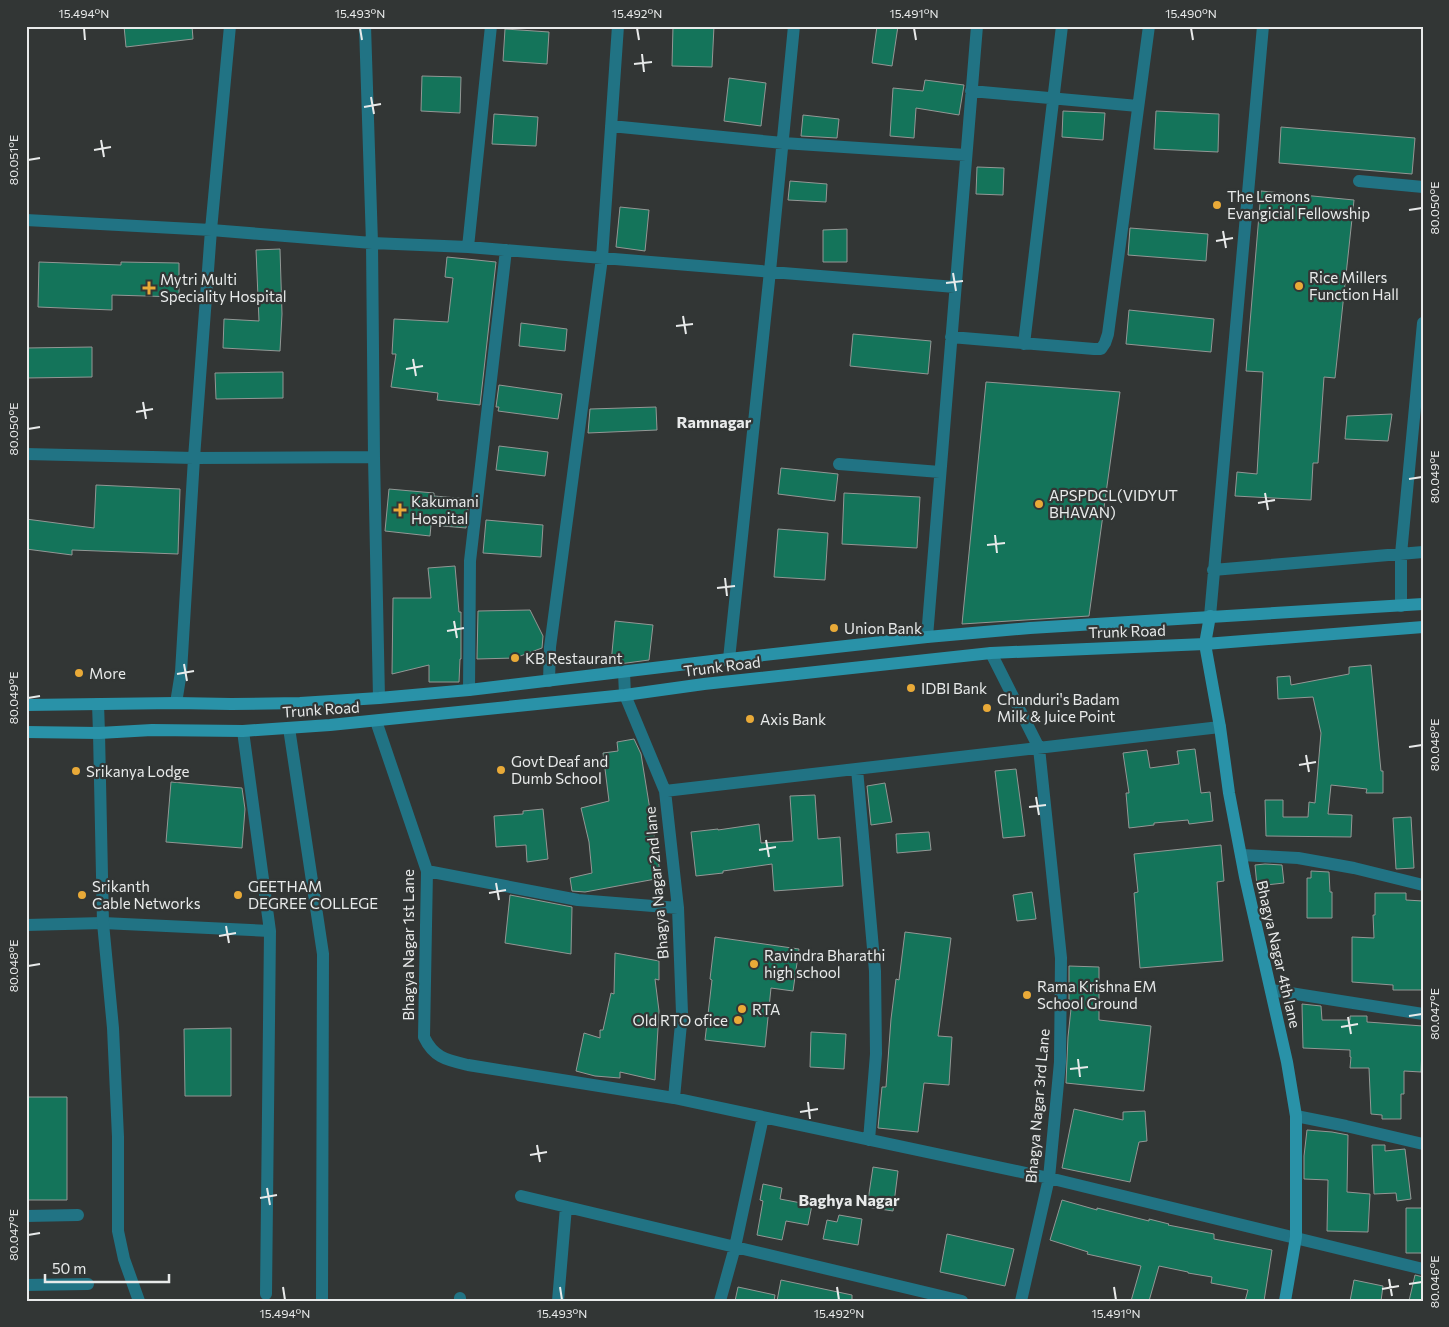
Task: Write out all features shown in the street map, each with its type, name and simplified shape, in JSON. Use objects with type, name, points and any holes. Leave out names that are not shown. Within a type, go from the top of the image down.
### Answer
[{"type":"main road","points":[[26,705],[300,703],[379,698],[469,690],[927,637],[1210,616],[1423,604]]},
{"type":"main road","name":"Bhagya Nagar 4th lane","points":[[1210,616],[1205,644],[1220,727],[1229,793],[1240,855],[1288,1062],[1296,1116],[1296,1237],[1285,1301]]},
{"type":"main road","name":"Trunk Road","points":[[26,732],[243,731],[290,728],[625,695],[704,684],[991,653],[1205,644],[1423,627]]},
{"type":"street","points":[[176,703],[181,672],[194,458],[211,230],[230,26]]},
{"type":"street","points":[[365,26],[372,243],[379,698]]},
{"type":"street","points":[[468,247],[490,26]]},
{"type":"street","points":[[549,681],[550,647],[602,258],[618,26]]},
{"type":"street","points":[[729,659],[794,26]]},
{"type":"street","points":[[927,637],[977,26]]},
{"type":"street","points":[[1024,344],[1062,26]]},
{"type":"street","points":[[951,337],[1094,350],[1101,349],[1105,343],[1108,334],[1149,26]]},
{"type":"street","points":[[1210,616],[1263,26]]},
{"type":"street","points":[[972,91],[1138,106]]},
{"type":"street","points":[[611,126],[783,143],[966,155]]},
{"type":"street","points":[[1359,181],[1423,187]]},
{"type":"street","points":[[26,220],[211,230],[372,243],[468,247],[770,270],[955,287]]},
{"type":"street","points":[[469,690],[470,561],[506,250]]},
{"type":"street","points":[[1401,606],[1401,554],[1423,323]]},
{"type":"street","points":[[26,454],[194,458],[374,456]]},
{"type":"street","points":[[839,464],[940,472]]},
{"type":"street","points":[[1213,570],[1423,552]]},
{"type":"street","name":"Bhagya Nagar 3rd Lane","points":[[991,653],[1039,748],[1061,958],[1060,1062],[1049,1178],[1021,1301]]},
{"type":"street","name":"Bhagya Nagar 2nd lane","points":[[624,672],[625,695],[665,791],[678,908],[682,1013],[674,1098]]},
{"type":"street","points":[[98,704],[103,923],[114,1028],[118,1137],[118,1231],[124,1259],[139,1301]]},
{"type":"street","name":"Bhagya Nagar 1st Lane","points":[[376,721],[427,871],[424,1037],[428,1046],[436,1054],[446,1059],[468,1065],[674,1098]]},
{"type":"street","points":[[665,791],[1220,727]]},
{"type":"street","points":[[290,728],[322,954],[322,1301]]},
{"type":"street","points":[[243,731],[270,931],[266,1294]]},
{"type":"street","points":[[857,769],[875,971],[876,1054],[870,1140]]},
{"type":"street","points":[[1240,855],[1298,858],[1354,868],[1423,884]]},
{"type":"street","points":[[427,871],[578,900],[678,908]]},
{"type":"street","points":[[26,925],[103,923],[270,931]]},
{"type":"street","points":[[1271,990],[1423,1014]]},
{"type":"street","points":[[674,1098],[1049,1178],[1423,1269]]},
{"type":"street","points":[[1296,1116],[1423,1144]]},
{"type":"street","points":[[720,1301],[735,1247],[763,1117]]},
{"type":"street","points":[[522,1196],[962,1301]]},
{"type":"street","points":[[558,1301],[566,1207]]},
{"type":"street","points":[[26,1216],[78,1215]]},
{"type":"street","points":[[26,1285],[88,1284]]},
{"type":"building","points":[[124,26],[192,26],[193,39],[126,47]]},
{"type":"building","points":[[673,26],[714,26],[712,67],[672,66]]},
{"type":"building","points":[[877,26],[898,26],[892,66],[872,63]]},
{"type":"building","points":[[505,29],[549,32],[547,64],[503,61]]},
{"type":"building","points":[[422,76],[461,77],[460,113],[421,111]]},
{"type":"building","points":[[729,78],[766,83],[761,126],[724,121]]},
{"type":"building","points":[[925,80],[964,85],[959,115],[916,108],[914,138],[890,136],[893,88],[923,91]]},
{"type":"building","points":[[1063,111],[1105,113],[1103,140],[1062,137]]},
{"type":"building","points":[[1156,111],[1219,114],[1218,152],[1154,149]]},
{"type":"building","points":[[494,114],[538,117],[536,146],[492,144]]},
{"type":"building","points":[[803,115],[839,119],[837,138],[801,136]]},
{"type":"building","points":[[1281,127],[1415,138],[1412,174],[1279,163]]},
{"type":"building","points":[[977,167],[1004,168],[1003,195],[976,194]]},
{"type":"building","points":[[790,181],[827,184],[826,202],[788,200]]},
{"type":"building","name":"Rice Millers Function Hall","points":[[1261,191],[1354,200],[1335,378],[1324,377],[1318,463],[1313,463],[1311,500],[1235,496],[1237,472],[1257,474],[1263,372],[1246,371]]},
{"type":"building","points":[[620,207],[649,210],[645,251],[616,247]]},
{"type":"building","points":[[1130,228],[1208,234],[1206,261],[1128,255]]},
{"type":"building","points":[[847,229],[847,262],[823,262],[823,230]]},
{"type":"building","points":[[280,249],[282,314],[280,351],[223,348],[224,319],[259,321],[256,250]]},
{"type":"building","points":[[447,257],[496,262],[480,405],[437,400],[438,393],[391,387],[396,354],[392,354],[394,319],[448,322],[453,278],[445,277]]},
{"type":"building","points":[[39,262],[121,265],[121,262],[179,263],[179,297],[112,295],[112,310],[38,307]]},
{"type":"building","points":[[1129,310],[1214,319],[1211,352],[1126,344]]},
{"type":"building","points":[[521,323],[567,329],[565,351],[519,346]]},
{"type":"building","points":[[853,334],[931,341],[928,374],[850,366]]},
{"type":"building","points":[[92,347],[92,377],[26,378],[26,348]]},
{"type":"building","points":[[283,372],[283,398],[216,399],[215,373]]},
{"type":"building","name":"APSPDCL(VIDYUT BHAVAN)","points":[[986,382],[1120,392],[1089,616],[962,624]]},
{"type":"building","points":[[499,385],[562,394],[558,419],[498,411],[499,407],[496,407]]},
{"type":"building","points":[[656,407],[657,430],[588,433],[590,409]]},
{"type":"building","points":[[1392,414],[1388,441],[1345,439],[1347,416]]},
{"type":"building","points":[[499,446],[548,452],[545,476],[496,470]]},
{"type":"building","points":[[781,468],[838,474],[835,501],[778,494]]},
{"type":"building","points":[[96,485],[180,489],[178,554],[72,550],[72,555],[26,549],[26,519],[94,528]]},
{"type":"building","points":[[389,489],[434,493],[434,496],[469,499],[466,528],[431,525],[430,536],[385,531]]},
{"type":"building","points":[[844,493],[920,497],[917,548],[842,544]]},
{"type":"building","points":[[486,520],[543,525],[541,557],[483,553]]},
{"type":"building","points":[[778,529],[828,533],[825,580],[774,577]]},
{"type":"building","points":[[455,566],[459,612],[461,612],[459,682],[429,682],[429,665],[392,674],[393,598],[431,598],[428,568]]},
{"type":"building","points":[[530,610],[543,636],[542,648],[515,658],[477,659],[478,611]]},
{"type":"building","points":[[615,621],[653,625],[649,660],[619,664],[611,663]]},
{"type":"building","points":[[1371,665],[1381,771],[1383,771],[1383,793],[1366,793],[1367,789],[1331,785],[1328,814],[1352,815],[1351,837],[1266,836],[1265,800],[1283,800],[1283,817],[1308,817],[1309,802],[1315,803],[1321,733],[1313,697],[1278,699],[1277,677],[1290,676],[1291,685],[1349,674],[1349,667]]},
{"type":"building","points":[[634,739],[641,754],[661,878],[585,892],[572,891],[570,878],[592,873],[589,842],[581,808],[609,801],[603,753],[618,751],[617,742]]},
{"type":"building","points":[[1195,749],[1201,793],[1210,792],[1213,821],[1189,824],[1188,820],[1154,823],[1154,825],[1129,828],[1126,793],[1129,793],[1123,753],[1147,750],[1150,768],[1179,764],[1177,751]]},
{"type":"building","points":[[1016,769],[1025,836],[1003,838],[995,771]]},
{"type":"building","points":[[171,782],[242,788],[245,809],[242,848],[166,842]]},
{"type":"building","points":[[885,783],[892,822],[871,825],[867,786]]},
{"type":"building","points":[[815,795],[818,839],[840,837],[843,886],[774,891],[772,864],[696,876],[691,832],[759,824],[761,843],[793,841],[790,796]]},
{"type":"building","points":[[543,809],[548,859],[527,862],[526,845],[496,847],[494,816],[523,814],[523,811]]},
{"type":"building","points":[[1411,817],[1414,868],[1396,869],[1393,818]]},
{"type":"building","points":[[929,832],[931,850],[897,853],[896,834]]},
{"type":"building","points":[[1221,845],[1224,881],[1217,882],[1223,961],[1140,968],[1134,893],[1138,892],[1134,854]]},
{"type":"building","points":[[1255,865],[1282,865],[1284,883],[1257,886]]},
{"type":"building","points":[[1311,871],[1329,872],[1330,892],[1332,892],[1332,918],[1307,918],[1307,878],[1311,878]]},
{"type":"building","points":[[1032,892],[1036,919],[1017,921],[1013,895]]},
{"type":"building","points":[[1375,893],[1406,893],[1406,900],[1423,901],[1423,990],[1393,990],[1393,985],[1352,982],[1352,937],[1374,938],[1373,915],[1375,915]]},
{"type":"building","points":[[510,895],[572,907],[571,954],[505,943]]},
{"type":"building","points":[[905,932],[951,938],[938,1036],[952,1037],[949,1085],[924,1083],[918,1132],[878,1128],[882,1087],[886,1087],[896,979],[899,980]]},
{"type":"building","points":[[715,937],[799,949],[793,991],[771,988],[765,1047],[705,1040]]},
{"type":"building","points":[[615,953],[659,961],[659,980],[655,979],[659,1011],[655,1080],[620,1072],[620,1078],[595,1076],[576,1071],[584,1033],[600,1038],[600,1030],[603,1030],[611,993],[614,994]]},
{"type":"building","points":[[1069,966],[1099,967],[1099,1020],[1151,1026],[1144,1091],[1066,1083],[1071,1009],[1069,1009]]},
{"type":"building","points":[[1302,1004],[1321,1006],[1322,1020],[1350,1020],[1350,1016],[1367,1016],[1367,1022],[1423,1026],[1421,1072],[1404,1071],[1404,1094],[1401,1094],[1401,1119],[1382,1119],[1382,1115],[1371,1114],[1369,1068],[1350,1068],[1350,1050],[1303,1048]]},
{"type":"building","points":[[231,1028],[231,1096],[185,1096],[184,1029]]},
{"type":"building","points":[[811,1032],[846,1034],[844,1069],[810,1067]]},
{"type":"building","points":[[26,1097],[67,1097],[67,1200],[26,1200]]},
{"type":"building","points":[[1074,1109],[1123,1120],[1123,1112],[1145,1111],[1147,1141],[1139,1142],[1130,1182],[1062,1168]]},
{"type":"building","points":[[1307,1130],[1348,1135],[1347,1192],[1370,1194],[1368,1232],[1327,1231],[1328,1180],[1304,1179]]},
{"type":"building","points":[[1372,1145],[1385,1145],[1385,1151],[1405,1149],[1411,1199],[1397,1201],[1396,1193],[1374,1194]]},
{"type":"building","points":[[873,1167],[898,1171],[893,1211],[867,1207]]},
{"type":"building","points":[[763,1184],[782,1188],[780,1199],[812,1205],[808,1225],[786,1221],[782,1240],[757,1235],[763,1201],[760,1200]]},
{"type":"building","points":[[1062,1200],[1097,1210],[1097,1208],[1214,1234],[1214,1239],[1272,1250],[1264,1301],[1245,1301],[1248,1290],[1211,1283],[1212,1277],[1159,1266],[1149,1301],[1131,1301],[1141,1266],[1087,1254],[1088,1252],[1050,1240]]},
{"type":"building","points":[[1406,1208],[1423,1208],[1423,1253],[1406,1253]]},
{"type":"building","points":[[839,1215],[862,1219],[858,1245],[823,1239],[827,1220],[837,1222]]},
{"type":"building","points":[[947,1234],[1014,1249],[1005,1286],[940,1272]]},
{"type":"building","points":[[1415,1275],[1423,1277],[1423,1301],[1409,1301]]},
{"type":"building","points":[[781,1280],[852,1295],[852,1301],[777,1301]]},
{"type":"building","points":[[1354,1280],[1383,1286],[1381,1301],[1350,1301]]},
{"type":"building","points":[[738,1287],[775,1295],[774,1301],[735,1301]]},
{"type":"place","name":"The Lemons Evangicial Fellowship","points":[[1217,205]]},
{"type":"place","name":"Rice Millers Function Hall","points":[[1299,286]]},
{"type":"place","name":"Mytri Multi Speciality Hospital","points":[[149,288]]},
{"type":"place","name":"APSPDCL(VIDYUT BHAVAN)","points":[[1039,504]]},
{"type":"place","name":"Kakumani Hospital","points":[[400,510]]},
{"type":"place","name":"Union Bank","points":[[834,628]]},
{"type":"place","name":"KB Restaurant","points":[[515,658]]},
{"type":"place","name":"More","points":[[79,673]]},
{"type":"place","name":"IDBI Bank","points":[[911,688]]},
{"type":"place","name":"Chunduri's Badam Milk & Juice Point","points":[[987,708]]},
{"type":"place","name":"Axis Bank","points":[[750,719]]},
{"type":"place","name":"Govt Deaf and Dumb School","points":[[501,770]]},
{"type":"place","name":"Srikanya Lodge","points":[[76,771]]},
{"type":"place","name":"Srikanth Cable Networks","points":[[82,895]]},
{"type":"place","name":"GEETHAM DEGREE COLLEGE","points":[[238,895]]},
{"type":"place","name":"Ravindra Bharathi high school","points":[[754,964]]},
{"type":"place","name":"Rama Krishna EM School Ground","points":[[1027,995]]},
{"type":"place","name":"RTA","points":[[742,1009]]},
{"type":"place","name":"Old RTO ofice","points":[[738,1020]]},
{"type":"district","name":"Ramnagar","points":[[714,421]]},
{"type":"district","name":"Baghya Nagar","points":[[849,1199]]}]
